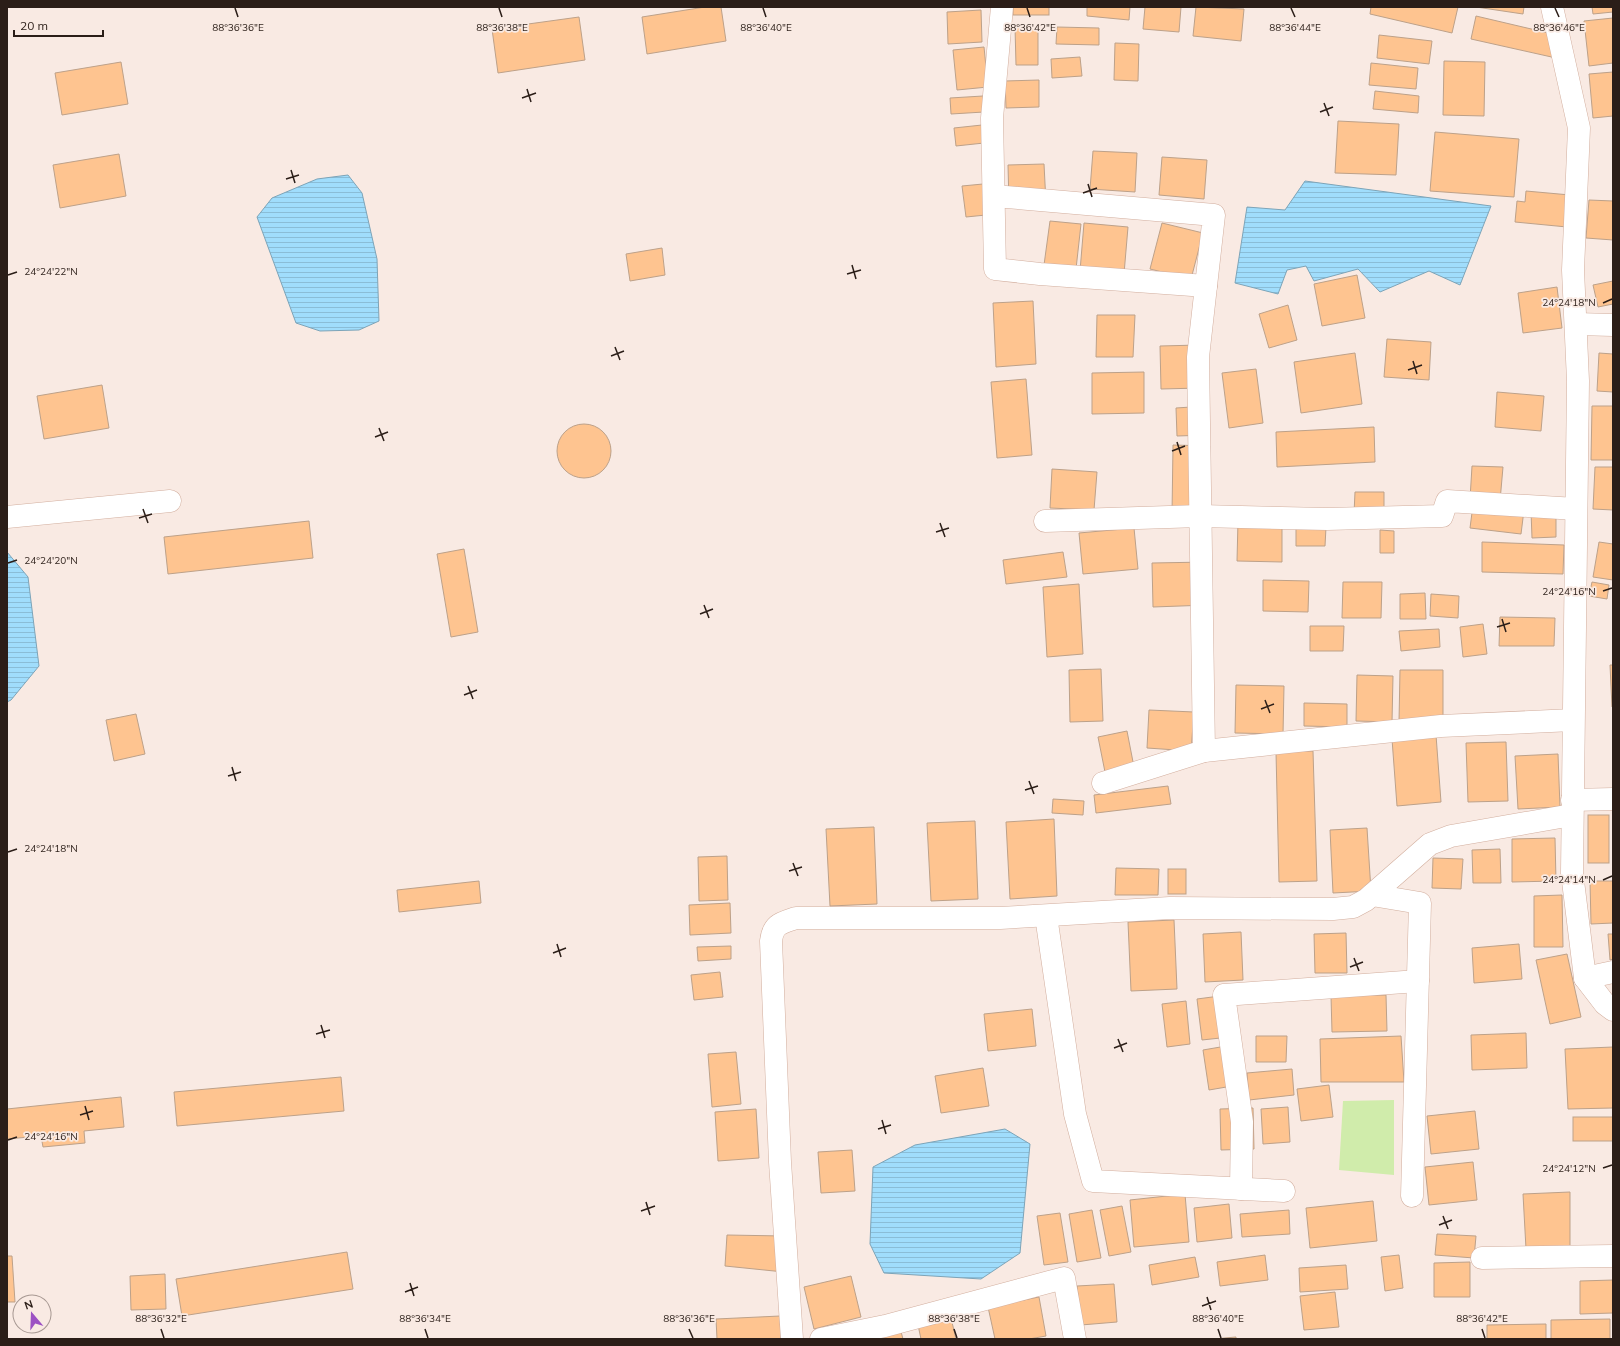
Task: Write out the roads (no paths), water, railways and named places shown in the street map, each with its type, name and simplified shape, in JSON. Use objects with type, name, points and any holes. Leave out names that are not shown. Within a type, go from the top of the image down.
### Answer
[{"type":"street","points":[[1002,7],[992,118],[995,269],[1040,274],[1206,286]]},
{"type":"street","points":[[1552,7],[1579,128],[1573,270],[1578,381],[1572,873],[1585,978],[1605,1004],[1613,1010]]},
{"type":"street","points":[[994,196],[1214,215],[1198,357],[1204,751]]},
{"type":"street","points":[[1576,324],[1613,325]]},
{"type":"street","points":[[7,517],[170,501]]},
{"type":"street","points":[[1045,521],[1200,516],[1327,519],[1442,516],[1447,501],[1576,509]]},
{"type":"street","points":[[1103,783],[1204,751],[1440,726],[1573,720]]},
{"type":"street","points":[[792,1339],[780,1162],[771,941],[772,932],[780,924],[796,918],[1000,918],[1170,908],[1333,909],[1353,907],[1372,895],[1430,844],[1451,836],[1572,807],[1613,799]]},
{"type":"street","points":[[1372,895],[1420,903],[1412,1196]]},
{"type":"street","points":[[1046,916],[1075,1114],[1093,1181],[1284,1191]]},
{"type":"street","points":[[1585,978],[1613,972]]},
{"type":"street","points":[[1241,1189],[1242,1122],[1224,995],[1418,981]]},
{"type":"street","points":[[1482,1258],[1613,1256]]},
{"type":"street","points":[[821,1339],[885,1326],[1064,1278],[1075,1339]]},
{"type":"water","points":[[348,175],[362,193],[377,259],[379,321],[359,330],[320,331],[296,323],[257,217],[272,198],[317,179]]},
{"type":"water","points":[[1305,181],[1491,206],[1460,285],[1429,271],[1380,292],[1358,269],[1314,281],[1306,266],[1287,270],[1278,294],[1235,283],[1247,207],[1285,210]]},
{"type":"water","points":[[7,552],[28,577],[39,666],[11,700],[7,702]]},
{"type":"water","points":[[1005,1129],[1030,1144],[1020,1253],[981,1279],[884,1273],[870,1244],[873,1167],[915,1145]]}]
